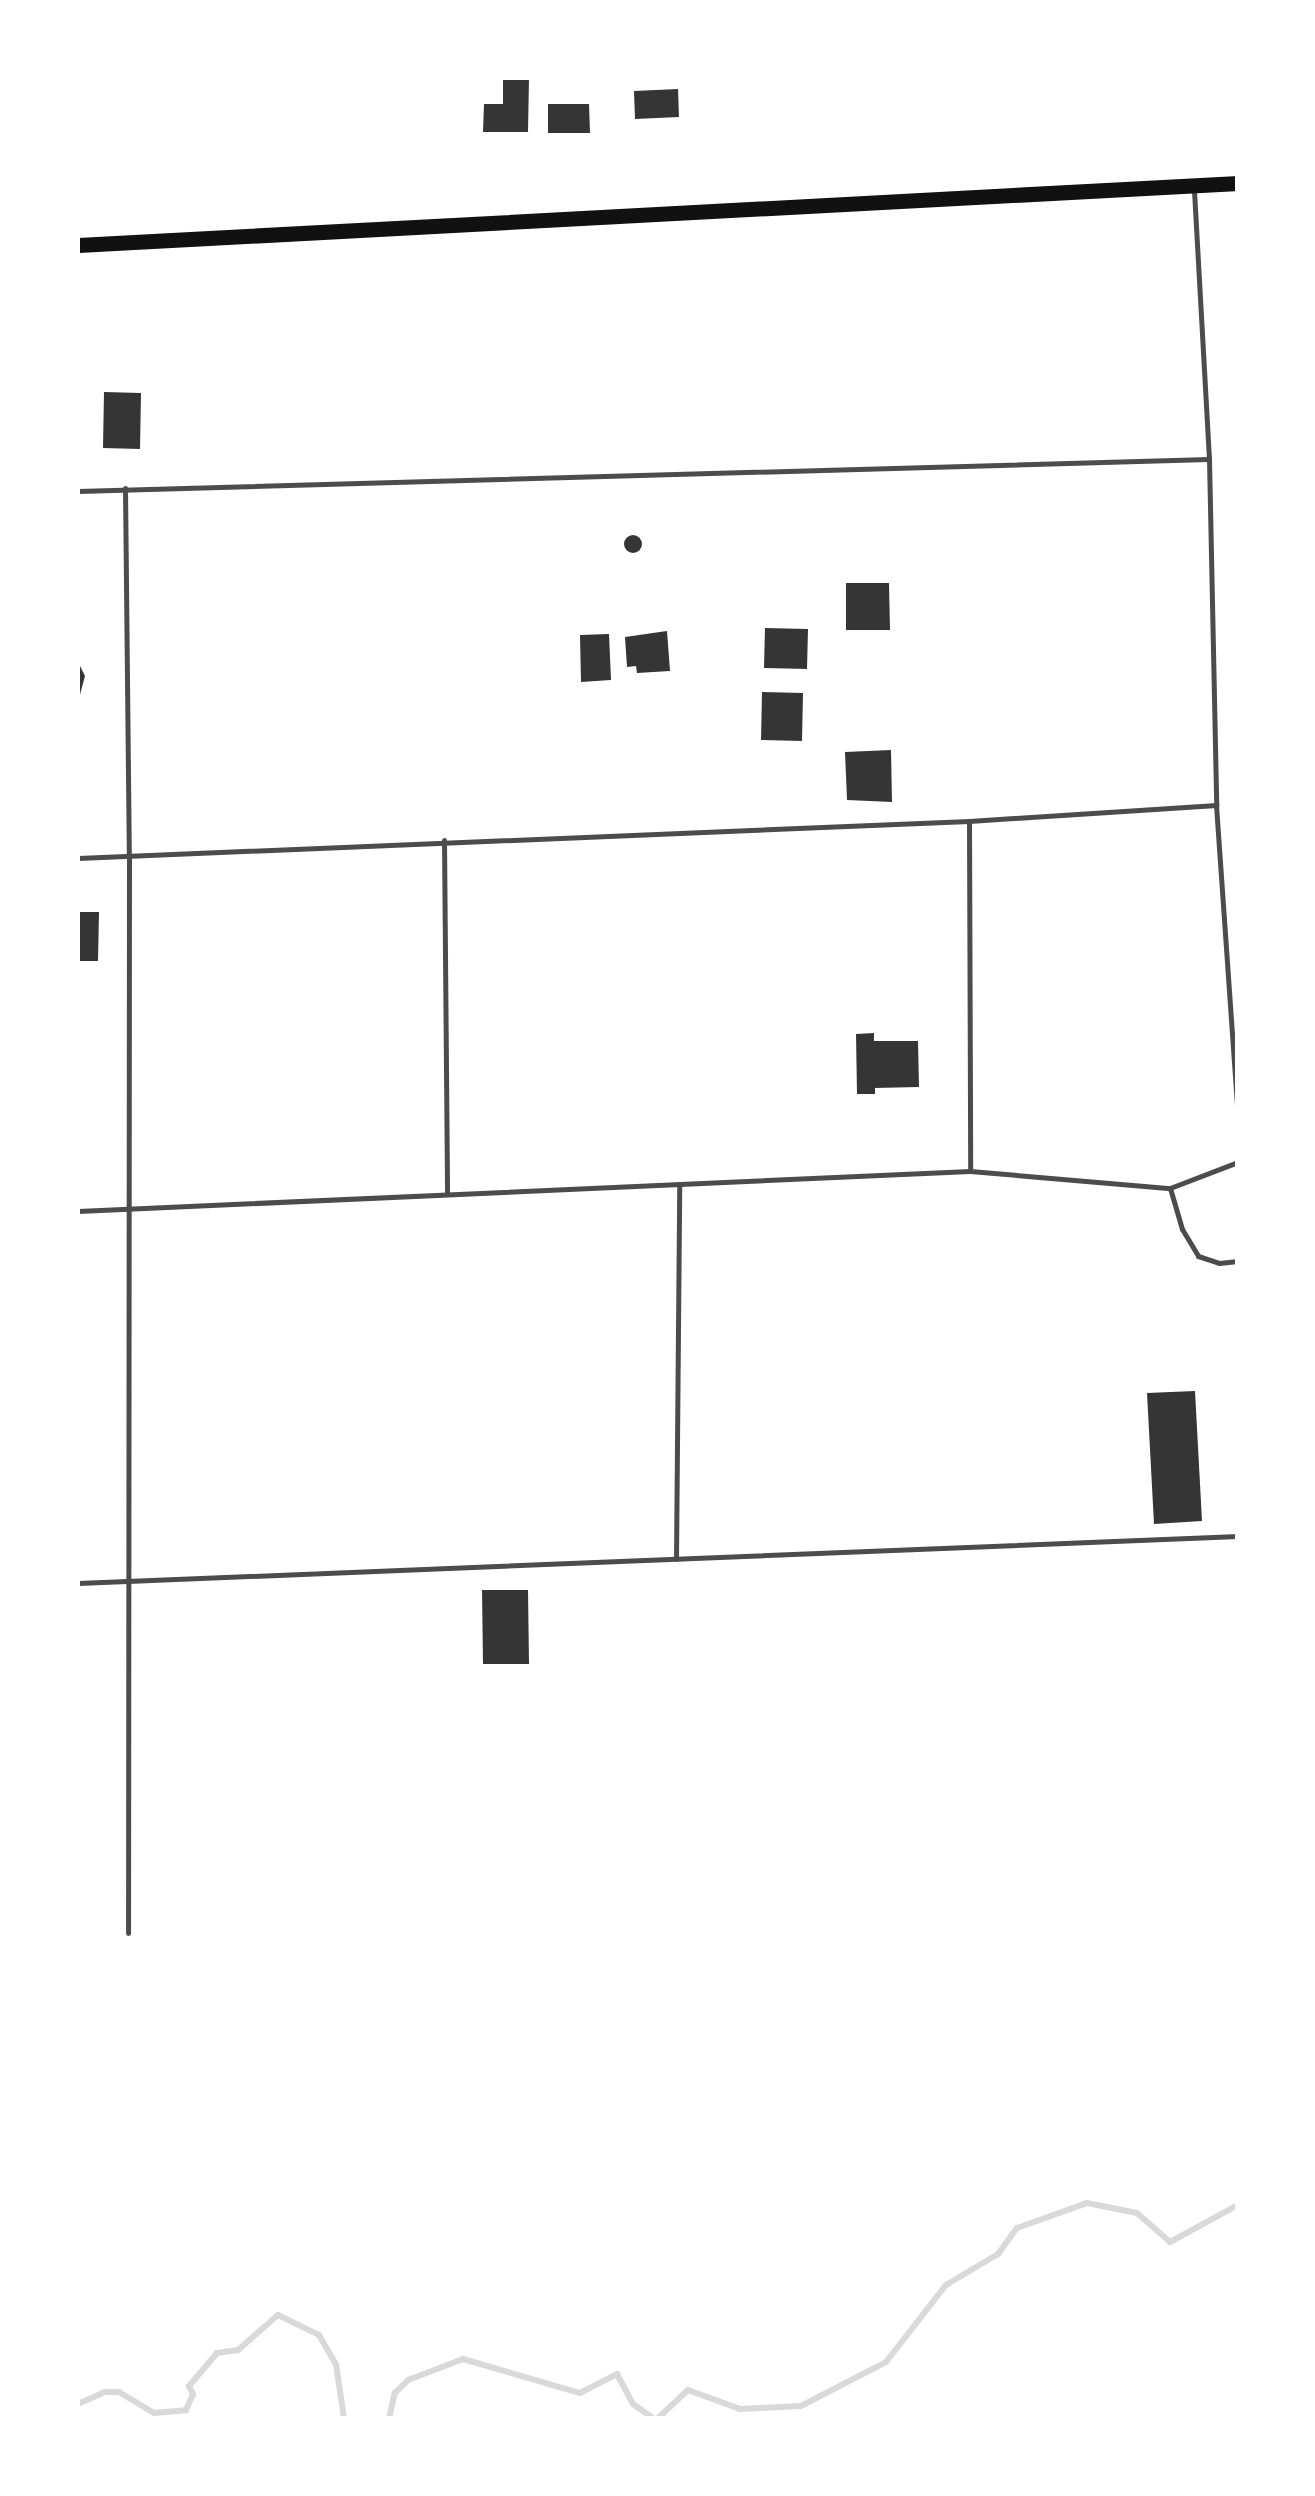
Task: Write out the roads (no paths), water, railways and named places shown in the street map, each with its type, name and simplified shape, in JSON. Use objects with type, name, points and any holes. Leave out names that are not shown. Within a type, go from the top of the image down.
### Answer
[{"type":"main road","points":[[78,245],[1238,183]]},
{"type":"lane","points":[[1194,185],[1208,459],[1216,806],[1238,1121]]},
{"type":"lane","points":[[78,491],[1208,459]]},
{"type":"lane","points":[[125,488],[130,856],[128,1933]]},
{"type":"lane","points":[[78,858],[969,821],[1216,806]]},
{"type":"lane","points":[[969,821],[970,1171]]},
{"type":"lane","points":[[444,840],[448,1194]]},
{"type":"lane","points":[[78,1210],[970,1171],[1170,1188],[1238,1162]]},
{"type":"lane","points":[[676,1559],[679,1184]]},
{"type":"lane","points":[[1170,1188],[1182,1228],[1198,1256],[1219,1263],[1238,1261]]},
{"type":"lane","points":[[78,1582],[1238,1536]]},
{"type":"waterway","points":[[658,2418],[688,2390],[740,2409],[801,2406],[886,2362],[946,2285],[998,2254],[1017,2228],[1087,2203],[1137,2213],[1170,2242],[1238,2205]]},
{"type":"waterway","points":[[78,2404],[105,2392],[119,2392],[154,2413],[186,2410],[193,2394],[189,2386],[217,2353],[238,2350],[278,2315],[319,2335],[336,2364],[344,2418]]},
{"type":"waterway","points":[[389,2418],[395,2393],[408,2380],[463,2359],[580,2393],[617,2374],[633,2404],[653,2418]]}]
